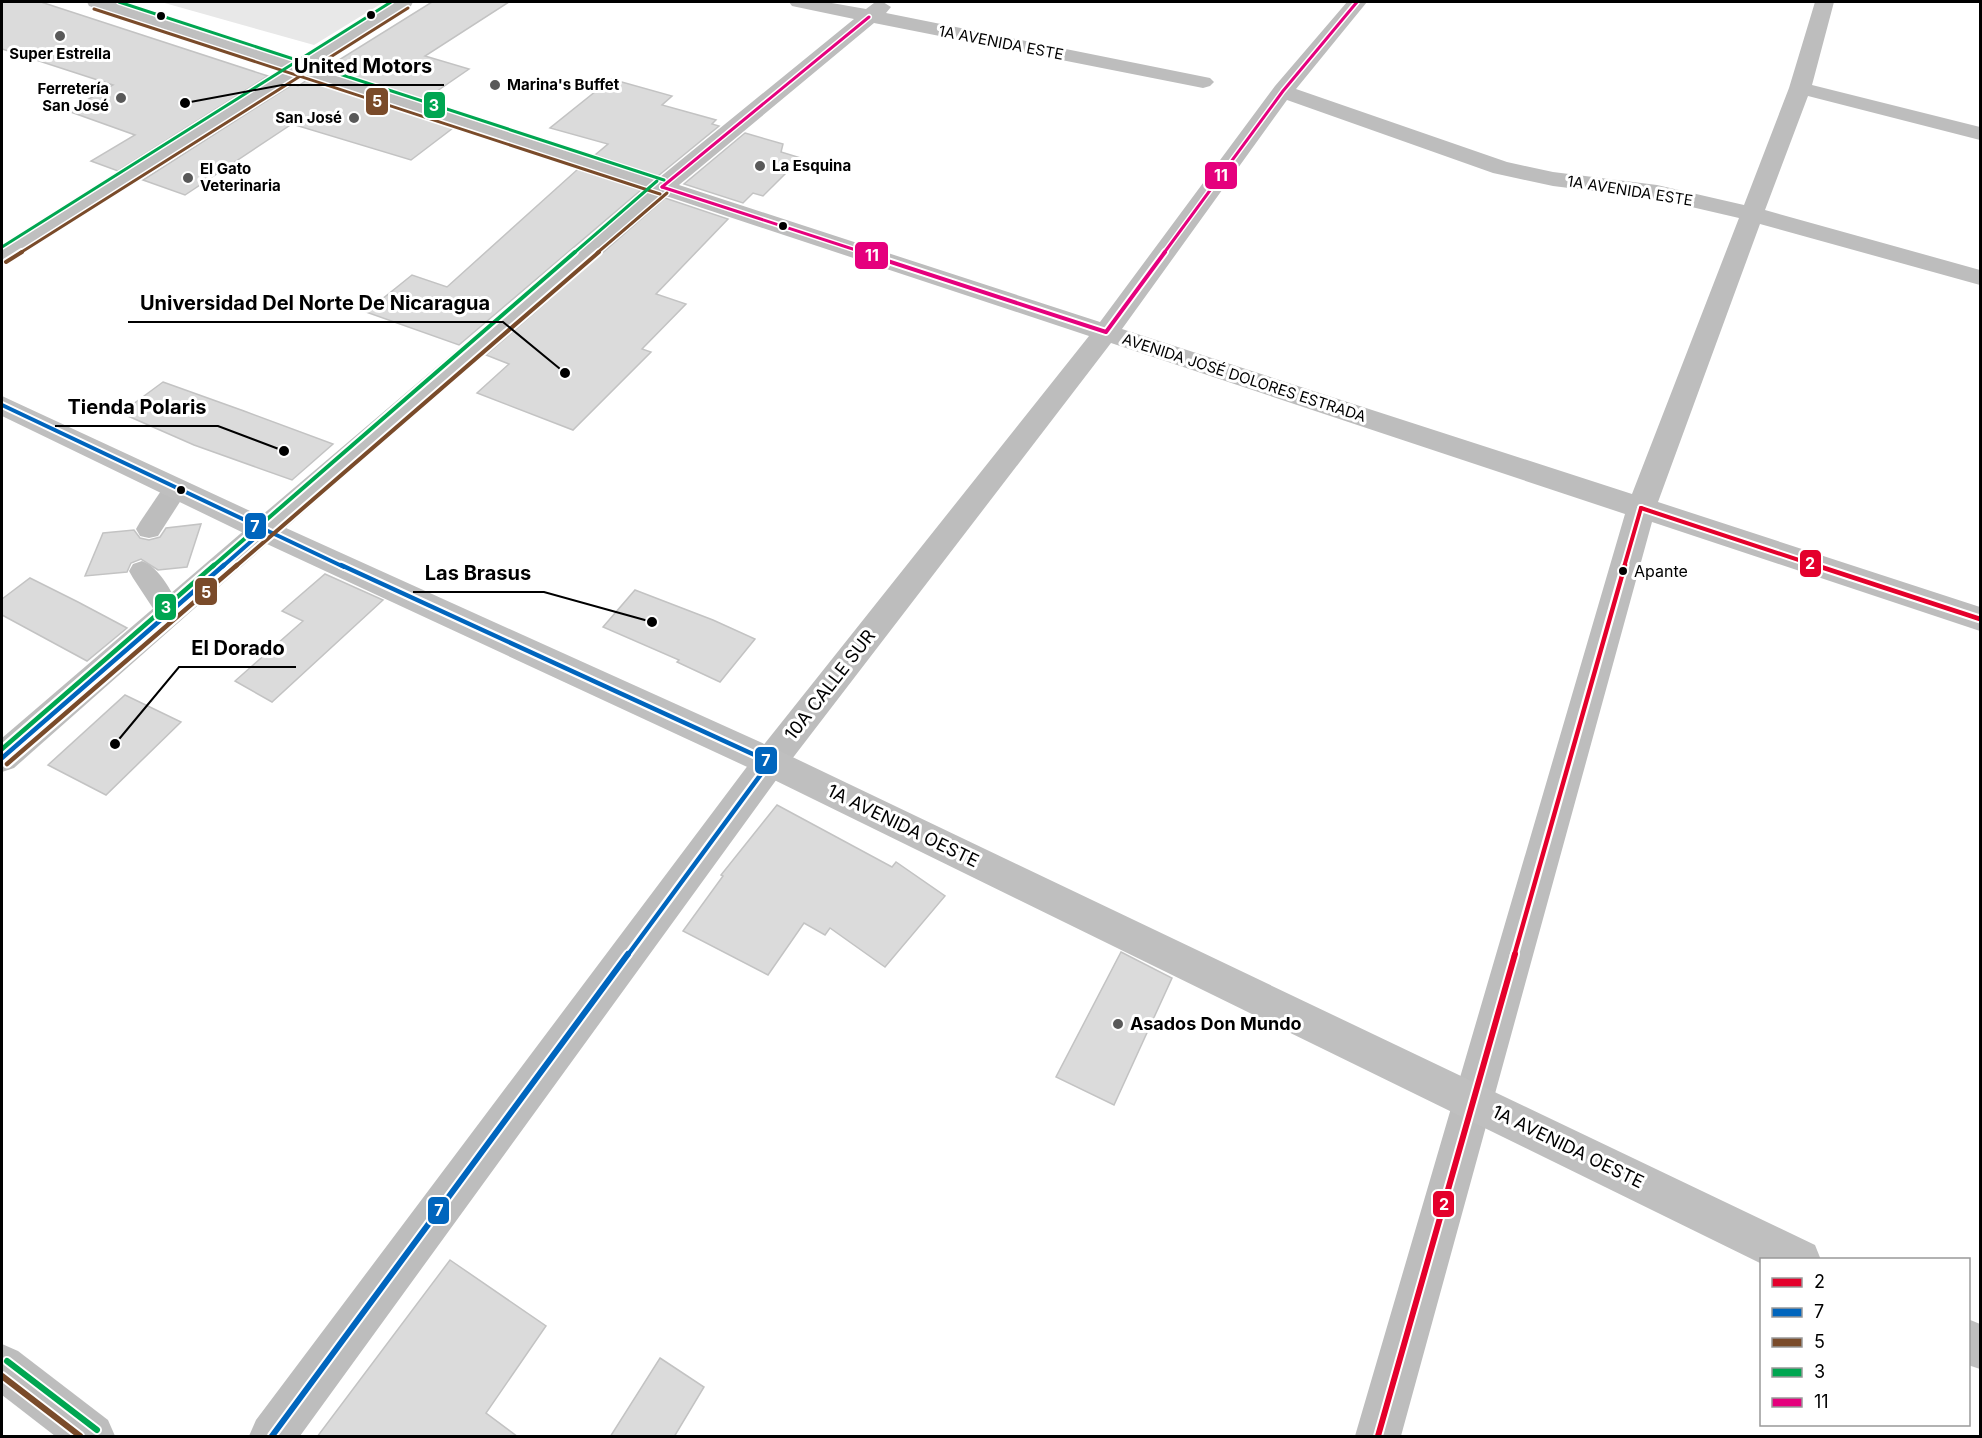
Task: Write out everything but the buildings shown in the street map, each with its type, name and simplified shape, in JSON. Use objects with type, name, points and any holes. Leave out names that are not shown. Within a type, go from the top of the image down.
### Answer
[{"type":"street","name":"AVENIDA JOSÉ DOLORES ESTRADA","points":[[96,2],[1980,619]]},
{"type":"street","points":[[2,256],[297,67],[404,2]]},
{"type":"street","name":"1A AVENIDA ESTE","points":[[799,2],[1203,82]]},
{"type":"street","points":[[2,758],[662,187],[888,2]]},
{"type":"street","name":"10A CALLE SUR","points":[[272,1437],[770,762],[1106,332],[1283,91],[1357,2]]},
{"type":"street","points":[[1378,1437],[1641,508],[1800,88],[1824,2]]},
{"type":"street","points":[[1800,88],[1980,133]]},
{"type":"street","name":"1A AVENIDA ESTE","points":[[1283,91],[1501,168],[1553,178],[1657,192],[1752,214],[1980,278]]},
{"type":"street","name":"1A AVENIDA OESTE","points":[[2,405],[264,530],[770,762],[1796,1258]]},
{"type":"street","points":[[2,1367],[92,1437]]},
{"type":"lane","points":[[149,529],[176,488]]},
{"type":"lane","points":[[142,571],[169,612]]},
{"type":"shaded area","points":[[161,2],[384,2],[314,45]]},
{"type":"transit line","name":"3","points":[[119,2],[664,180]]},
{"type":"transit line","name":"3","points":[[2,247],[391,2]]},
{"type":"transit line","name":"11","points":[[662,187],[1106,332],[1283,91],[1357,2]]},
{"type":"transit line","name":"5","points":[[6,262],[408,8]]},
{"type":"transit line","name":"5","points":[[94,9],[660,194]]},
{"type":"transit line","name":"11","points":[[662,187],[869,17]]},
{"type":"transit line","name":"3","points":[[2,749],[657,181]]},
{"type":"transit line","name":"5","points":[[7,764],[667,193]]},
{"type":"transit line","name":"7","points":[[2,405],[264,530],[770,762],[272,1436]]},
{"type":"transit line","name":"2","points":[[1641,508],[1980,619]]},
{"type":"transit line","name":"2","points":[[1378,1436],[1641,508]]},
{"type":"transit line","name":"7","points":[[2,758],[264,530]]},
{"type":"transit line","name":"3","points":[[7,1361],[97,1430]]},
{"type":"transit line","name":"5","points":[[2,1376],[80,1436]]},
{"type":"place","name":"Super Estrella","points":[[60,36]]},
{"type":"place","name":"Marina's Buffet","points":[[495,85]]},
{"type":"place","name":"Ferretería San José","points":[[121,98]]},
{"type":"place","name":"United Motors","points":[[185,103]]},
{"type":"place","name":"San José","points":[[354,118]]},
{"type":"place","name":"La Esquina","points":[[760,166]]},
{"type":"place","name":"El Gato Veterinaria","points":[[188,178]]},
{"type":"place","name":"Universidad Del Norte De Nicaragua","points":[[565,373]]},
{"type":"place","name":"Tienda Polaris","points":[[284,451]]},
{"type":"place","name":"Apante","points":[[1623,571]]},
{"type":"place","name":"Las Brasus","points":[[652,622]]},
{"type":"place","name":"El Dorado","points":[[115,744]]},
{"type":"place","name":"Asados Don Mundo","points":[[1118,1024]]}]
